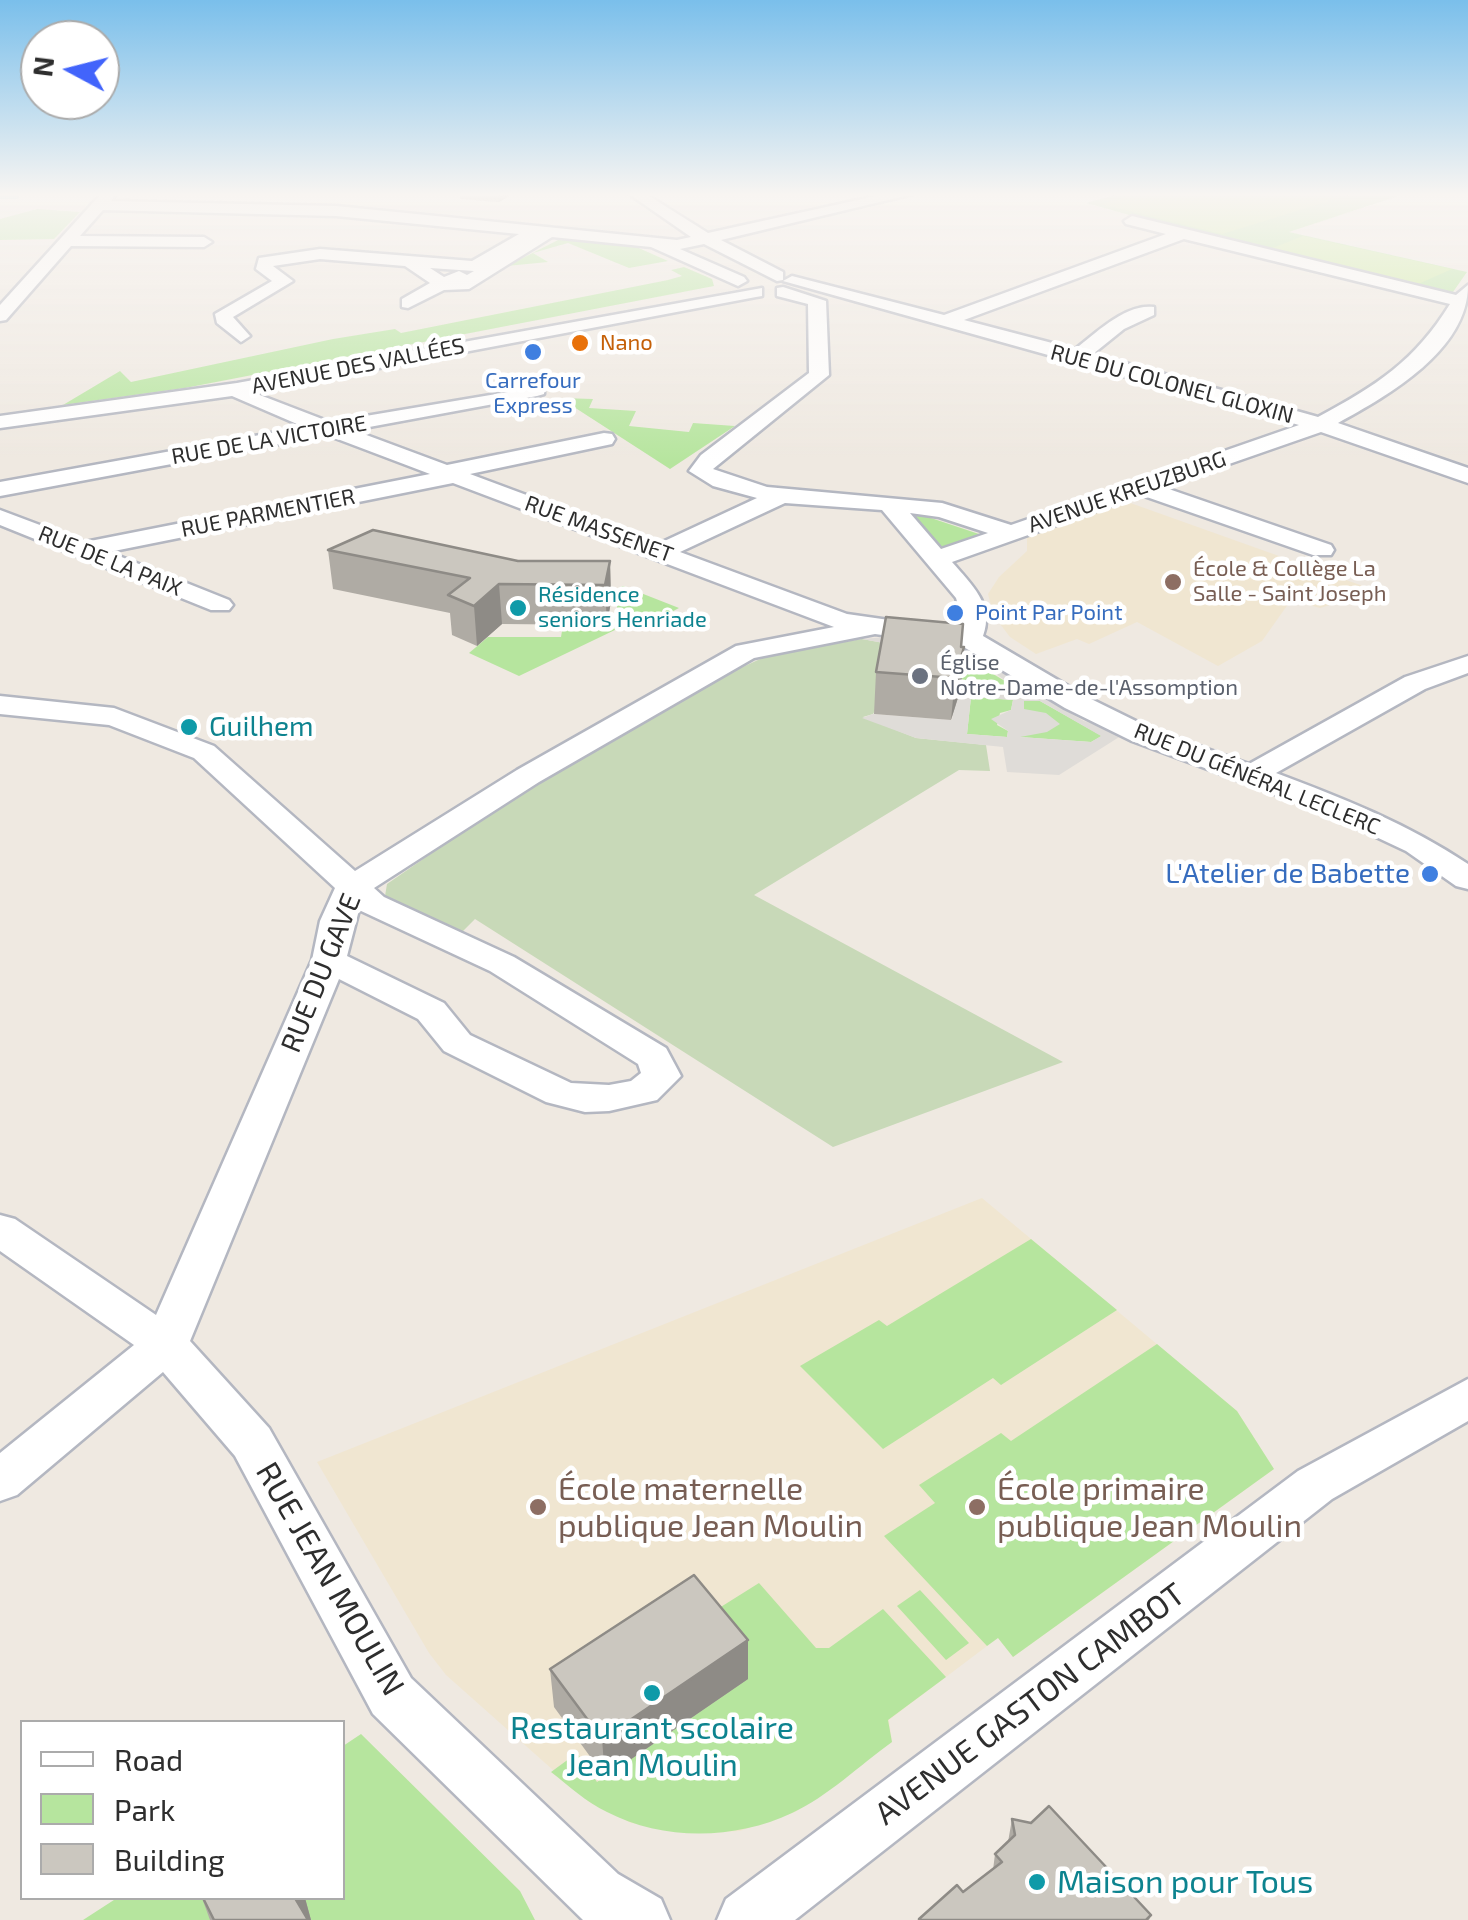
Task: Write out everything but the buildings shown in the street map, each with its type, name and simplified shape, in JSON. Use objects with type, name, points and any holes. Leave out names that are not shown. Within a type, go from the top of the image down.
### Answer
[{"type":"street","points":[[0,316],[28,284]]},
{"type":"street","points":[[241,336],[222,320],[224,314],[271,284]]},
{"type":"street","points":[[408,303],[426,289],[465,284]]},
{"type":"street","points":[[738,284],[745,287]]},
{"type":"street","name":"AVENUE DES VALLÉES","points":[[0,422],[237,389],[714,297],[745,287],[778,284]]},
{"type":"street","points":[[785,284],[817,300],[818,375],[700,471],[720,483],[785,494],[942,510],[1009,532]]},
{"type":"street","name":"RUE DU COLONEL GLOXIN","points":[[787,284],[1192,386],[1468,476]]},
{"type":"street","points":[[946,321],[1047,284]]},
{"type":"street","points":[[1408,284],[1464,296]]},
{"type":"street","name":"AVENUE KREUZBURG","points":[[934,560],[1320,425],[1375,395],[1460,324],[1464,296]]},
{"type":"street","points":[[1076,358],[1117,325],[1148,311]]},
{"type":"street","name":"RUE MASSENET","points":[[237,389],[246,398],[842,622],[969,639]]},
{"type":"street","name":"RUE DE LA VICTOIRE","points":[[0,488],[537,390]]},
{"type":"street","name":"RUE PARMENTIER","points":[[83,550],[604,440]]},
{"type":"street","points":[[1140,487],[1322,550]]},
{"type":"street","points":[[660,552],[785,494]]},
{"type":"street","points":[[889,504],[968,596],[976,621],[969,639]]},
{"type":"street","name":"RUE DE LA PAIX","points":[[0,517],[220,605]]},
{"type":"street","name":"RUE DU GAVE","points":[[0,1481],[166,1344],[329,960],[337,922],[352,887],[528,776],[746,652],[871,628]]},
{"type":"street","name":"RUE DU GÉNÉRAL LECLERC","points":[[969,639],[1075,702],[1142,734],[1334,804],[1417,844],[1468,879]]},
{"type":"street","points":[[1253,774],[1416,682],[1468,664]]},
{"type":"street","points":[[0,705],[114,717],[204,752],[372,904],[502,964],[654,1057],[662,1076],[642,1090],[609,1098],[585,1099],[560,1093],[457,1043],[430,1010],[329,960]]},
{"type":"street","name":"RUE JEAN MOULIN","points":[[0,1230],[166,1344],[252,1442],[392,1696],[597,1895],[640,1920]]},
{"type":"street","name":"AVENUE GASTON CAMBOT","points":[[748,1920],[1315,1485],[1468,1398]]},
{"type":"shaded area","name":"École & Collège La Salle - Saint Joseph","points":[[1122,500],[1377,591],[1320,608],[1291,600],[1262,641],[1218,666],[1137,622],[1089,644],[1077,639],[1036,654],[1010,637],[994,616],[988,594],[999,577],[1027,551],[1027,537],[1036,529]]},
{"type":"shaded area","points":[[887,637],[959,646],[999,661],[997,668],[1084,721],[1124,734],[1059,775],[1007,772],[1003,747],[916,738],[862,718],[873,714],[952,720],[956,696],[910,648],[862,639]],"holes":[[[968,659],[986,667],[1023,693],[959,687],[961,662]],[[971,697],[1013,700],[1011,710],[991,719],[1008,731],[1007,737],[967,734]],[[1024,701],[1040,701],[1101,736],[1091,742],[1020,737],[1047,732],[1060,724],[1046,713],[1024,709]]]},
{"type":"shaded area","name":"École primaire publique Jean Moulin","points":[[982,1198],[1237,1411],[1274,1469],[1013,1657],[998,1638],[889,1720],[892,1742],[795,1812],[740,1831],[699,1833],[631,1823],[589,1802],[446,1675],[429,1653],[317,1462]]},
{"type":"green space","points":[[650,284],[714,286],[185,388],[63,405],[120,371],[131,382],[333,339],[395,329],[401,333]]},
{"type":"green space","points":[[1401,284],[1459,284],[1453,292]]},
{"type":"green space","points":[[560,398],[593,399],[589,408],[636,411],[629,426],[689,432],[693,423],[735,426],[670,469]]},
{"type":"green space","points":[[907,510],[985,536],[941,551]]},
{"type":"green space","points":[[623,586],[679,608],[654,621],[642,617],[519,676],[469,653],[488,637],[561,637],[563,625],[608,625],[617,615],[617,604],[611,604],[608,594]]},
{"type":"green space","points":[[862,639],[912,648],[873,714],[863,717],[916,738],[986,745],[990,771],[959,770],[754,895],[1063,1062],[833,1147],[475,919],[460,934],[384,902],[387,884],[536,781],[736,670],[769,655]]},
{"type":"green space","points":[[968,659],[1025,693],[958,688],[960,663]]},
{"type":"green space","points":[[971,697],[1013,700],[1011,710],[1000,713],[997,725],[1008,731],[1007,737],[967,734]]},
{"type":"green space","points":[[1024,700],[1040,701],[1102,736],[1091,742],[1020,737],[1036,734]]},
{"type":"green space","points":[[1031,1239],[1117,1310],[1001,1385],[993,1378],[883,1449],[800,1366],[879,1320],[887,1326]]},
{"type":"green space","points":[[1157,1344],[1237,1411],[1274,1469],[1013,1657],[998,1638],[987,1646],[884,1536],[935,1503],[919,1485],[1001,1433],[1011,1441]]},
{"type":"green space","points":[[759,1583],[816,1648],[829,1648],[883,1609],[946,1677],[888,1720],[892,1742],[843,1780],[792,1813],[747,1828],[699,1834],[652,1828],[599,1808],[551,1772],[577,1753],[597,1782],[747,1679],[700,1620]]},
{"type":"green space","points":[[920,1590],[969,1643],[946,1660],[897,1606]]},
{"type":"green space","points":[[361,1734],[520,1891],[535,1920],[310,1920],[298,1900],[345,1900],[345,1745]]},
{"type":"green space","points":[[114,1900],[212,1900],[220,1920],[83,1920]]},
{"type":"place","name":"Nano","points":[[580,343]]},
{"type":"place","name":"Carrefour Express","points":[[533,352]]},
{"type":"place","name":"École & Collège La Salle - Saint Joseph","points":[[1173,582]]},
{"type":"place","name":"Résidence seniors Henriade","points":[[518,608]]},
{"type":"place","name":"Point Par Point","points":[[955,613]]},
{"type":"place","name":"Église Notre-Dame-de-l'Assomption","points":[[920,676]]},
{"type":"place","name":"Guilhem","points":[[189,727]]},
{"type":"place","name":"L'Atelier de Babette","points":[[1430,874]]},
{"type":"place","name":"École maternelle publique Jean Moulin","points":[[538,1507]]},
{"type":"place","name":"École primaire publique Jean Moulin","points":[[977,1507]]},
{"type":"place","name":"Restaurant scolaire Jean Moulin","points":[[652,1693]]},
{"type":"place","name":"Maison pour Tous","points":[[1037,1882]]}]
